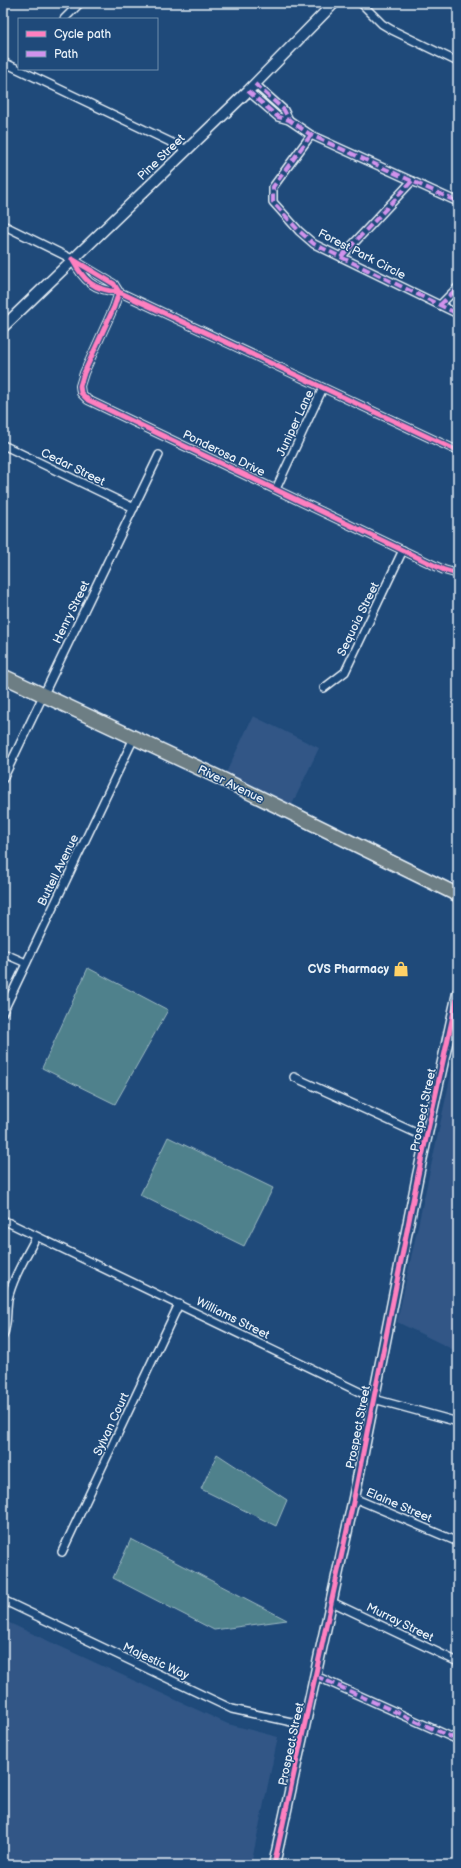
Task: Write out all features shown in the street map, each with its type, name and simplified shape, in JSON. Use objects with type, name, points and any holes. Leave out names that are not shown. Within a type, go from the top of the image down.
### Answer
[{"type":"highway","name":"River Avenue","points":[[3,676],[220,778],[458,895]]},
{"type":"street","points":[[65,18],[80,3]]},
{"type":"street","name":"Pine Street","points":[[5,322],[252,87],[334,3]]},
{"type":"street","points":[[361,3],[382,24],[458,62]]},
{"type":"street","points":[[3,62],[17,65]]},
{"type":"street","points":[[27,70],[187,150]]},
{"type":"street","points":[[252,87],[278,117],[289,120],[311,135],[458,202]]},
{"type":"street","name":"Forest Park Circle","points":[[311,135],[273,187],[273,202],[314,244],[458,314]]},
{"type":"street","points":[[341,257],[412,181]]},
{"type":"street","points":[[3,225],[72,259],[114,284],[119,292]]},
{"type":"street","points":[[72,259],[82,276],[107,291],[119,292],[458,451]]},
{"type":"street","points":[[440,305],[458,287]]},
{"type":"street","name":"Ponderosa Drive","points":[[119,292],[114,307],[84,373],[80,386],[81,393],[88,400],[444,570],[458,574]]},
{"type":"street","name":"Juniper Lane","points":[[276,490],[323,388]]},
{"type":"street","name":"Cedar Street","points":[[3,445],[134,508]]},
{"type":"street","name":"Henry Street","points":[[3,779],[159,455]]},
{"type":"street","name":"Sequoia Street","points":[[324,688],[345,672],[403,550]]},
{"type":"street","name":"Buttell Avenue","points":[[3,1012],[134,738]]},
{"type":"street","points":[[3,953],[26,963]]},
{"type":"street","name":"Prospect Street","points":[[274,1865],[354,1498],[418,1175],[458,993]]},
{"type":"street","points":[[294,1077],[427,1138]]},
{"type":"street","name":"Williams Street","points":[[3,1220],[374,1399],[458,1422]]},
{"type":"street","points":[[3,1336],[6,1328],[8,1300],[15,1278],[36,1237]]},
{"type":"street","name":"Sylvan Court","points":[[62,1552],[179,1304]]},
{"type":"street","name":"Elaine Street","points":[[354,1498],[458,1542]]},
{"type":"street","name":"Majestic Way","points":[[3,1600],[232,1709],[305,1725]]},
{"type":"street","name":"Murray Street","points":[[332,1602],[458,1662]]},
{"type":"street","points":[[316,1676],[458,1740]]},
{"type":"shaded area","points":[[253,716],[319,748],[290,809],[224,777]]},
{"type":"shaded area","points":[[458,1042],[458,1352],[397,1322]]},
{"type":"shaded area","points":[[3,1620],[228,1724],[278,1737],[251,1865],[3,1865]]},
{"type":"green space","points":[[88,968],[168,1010],[115,1104],[42,1068]]},
{"type":"green space","points":[[168,1137],[273,1188],[244,1246],[140,1195]]},
{"type":"green space","points":[[217,1454],[287,1500],[276,1526],[201,1489]]},
{"type":"green space","points":[[131,1539],[287,1620],[214,1630],[113,1578]]},
{"type":"marked path","points":[[255,84],[284,110],[289,120]]},
{"type":"marked path","points":[[248,91],[278,117],[289,120],[311,135],[458,202]]},
{"type":"marked path","points":[[311,135],[273,187],[273,202],[299,231],[314,244],[458,314]]},
{"type":"marked path","points":[[341,257],[412,181]]},
{"type":"marked path","points":[[440,305],[458,287]]},
{"type":"marked path","points":[[316,1676],[458,1740]]},
{"type":"cycle path","points":[[458,451],[119,292],[102,289],[85,279],[72,259],[114,284],[119,292],[114,307],[84,373],[80,386],[81,393],[88,400],[444,570],[458,574]]},
{"type":"cycle path","points":[[274,1865],[354,1498],[418,1175],[458,993]]},
{"type":"place","name":"CVS Pharmacy","points":[[401,969]]}]
